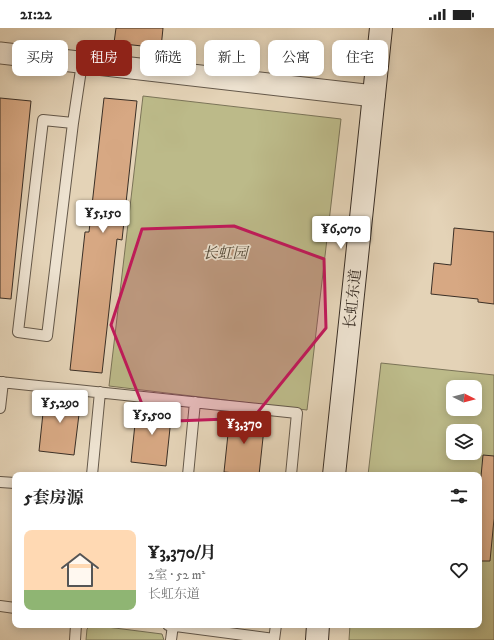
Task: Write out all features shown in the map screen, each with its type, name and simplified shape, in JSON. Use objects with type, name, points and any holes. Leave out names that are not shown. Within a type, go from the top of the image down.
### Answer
[{"type":"street","name":"长虹东道","points":[[334,472],[382,28]]},
{"type":"street","points":[[0,53],[76,62]]},
{"type":"street","points":[[132,69],[374,96]]},
{"type":"street","points":[[316,640],[318,628]]},
{"type":"lane","points":[[73,123],[43,120],[18,332],[47,336],[80,76]]},
{"type":"lane","points":[[0,408],[1,382],[297,413],[291,472]]},
{"type":"lane","points":[[92,472],[100,392]]},
{"type":"lane","points":[[188,472],[195,402]]},
{"type":"lane","points":[[0,482],[12,483]]},
{"type":"lane","points":[[0,606],[12,608]]},
{"type":"lane","points":[[75,640],[76,628]]},
{"type":"lane","points":[[171,628],[171,640]]},
{"type":"lane","points":[[192,628],[274,640],[276,628]]},
{"type":"highlighted area","points":[[234,226],[324,259],[326,328],[253,418],[149,422],[111,325],[142,229]]},
{"type":"green space","name":"长虹园","points":[[143,96],[341,119],[307,410],[109,386]]},
{"type":"green space","points":[[381,363],[494,375],[494,640],[349,640],[350,628],[482,628],[482,472],[368,472]]},
{"type":"green space","points":[[115,628],[162,634],[164,640],[86,640],[87,629]]},
{"type":"building","points":[[116,28],[163,28],[162,40],[140,40],[140,46],[132,45],[132,40],[114,40]]},
{"type":"building","points":[[0,98],[31,101],[11,299],[0,298]]},
{"type":"building","points":[[104,98],[137,101],[122,240],[117,239],[102,373],[70,370],[85,232],[89,232]]},
{"type":"building","points":[[454,228],[494,232],[494,304],[478,302],[478,299],[431,294],[434,263],[451,265]]},
{"type":"building","points":[[45,394],[81,398],[74,455],[39,451]]},
{"type":"building","points":[[137,405],[172,409],[166,466],[131,462]]},
{"type":"building","points":[[230,415],[265,419],[259,472],[224,472]]},
{"type":"building","points":[[483,455],[494,456],[494,519],[490,561],[482,561],[481,472]]}]
